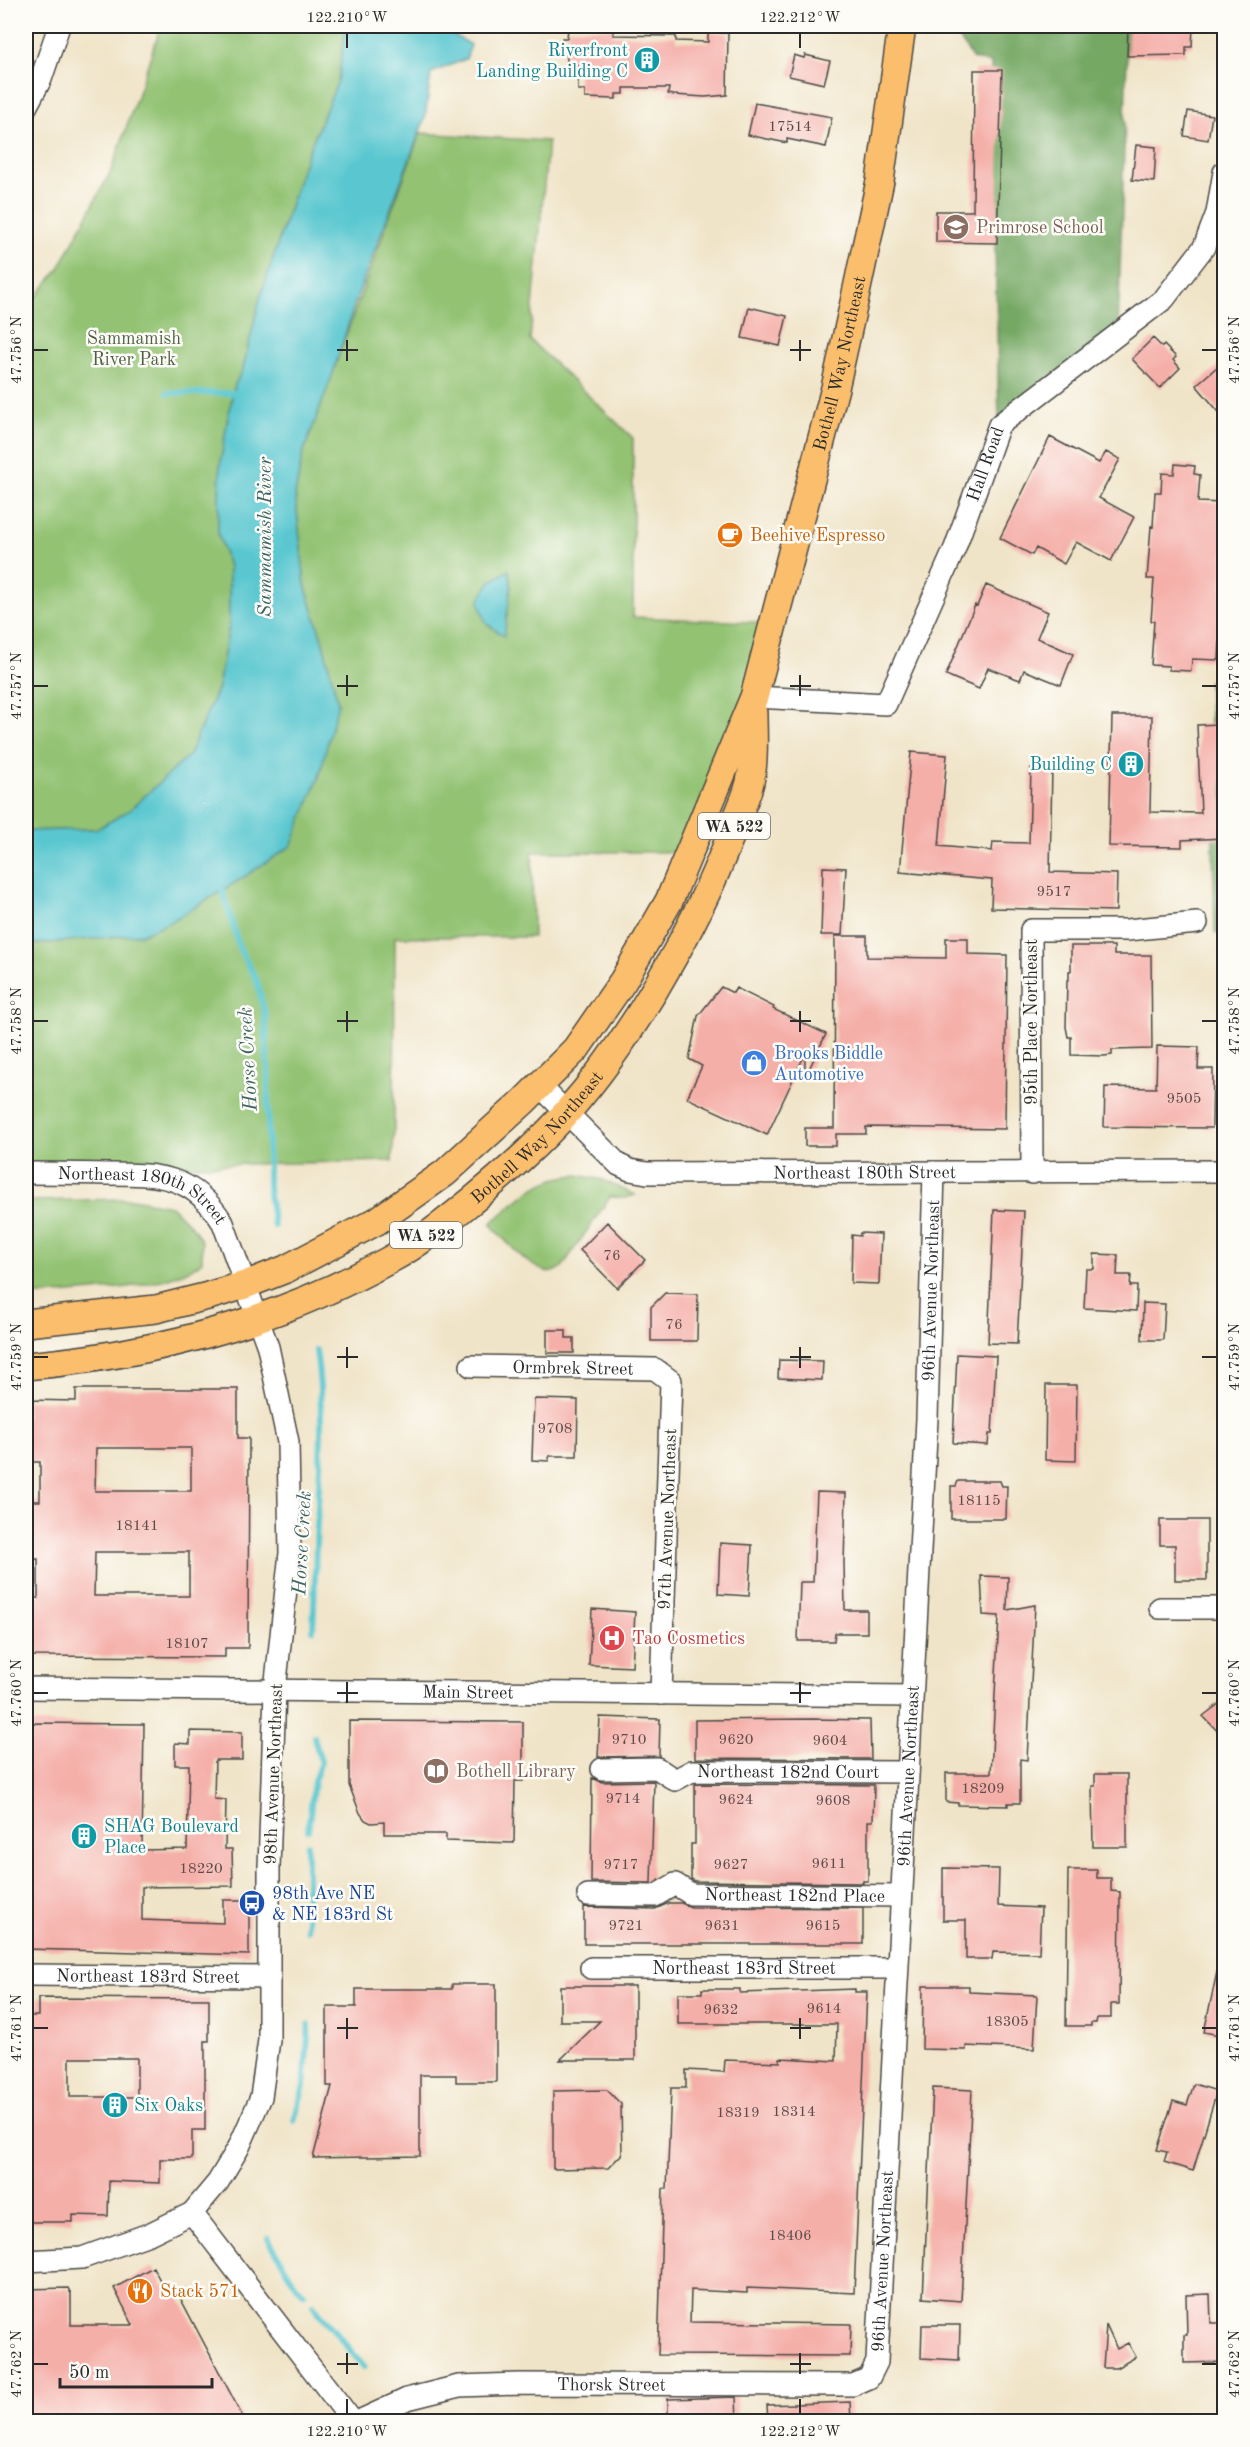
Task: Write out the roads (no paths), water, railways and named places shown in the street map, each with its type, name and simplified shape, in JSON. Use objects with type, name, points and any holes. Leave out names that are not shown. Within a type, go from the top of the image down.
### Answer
[{"type":"main road","name":"Bothell Way Northeast","points":[[26,1323],[156,1309],[245,1285],[295,1264],[377,1221],[445,1173],[576,1049],[623,981],[669,901],[754,697],[835,388],[855,298],[880,181],[902,26]]},
{"type":"main road","name":"Bothell Way Northeast","points":[[26,1366],[85,1361],[258,1319],[328,1292],[394,1257],[454,1215],[513,1167],[568,1112],[621,1042],[647,1003],[688,930],[722,862],[751,778],[754,697]]},
{"type":"street","points":[[26,107],[41,79],[59,26]]},
{"type":"street","name":"Hall Road","points":[[754,697],[886,704],[955,548],[999,425],[1164,299],[1204,248],[1217,213],[1224,172]]},
{"type":"street","name":"95th Place Northeast","points":[[1032,1173],[1031,930],[1128,930],[1197,923]]},
{"type":"street","name":"Northeast 180th Street","points":[[539,1085],[619,1165],[630,1170],[648,1173],[1224,1171]]},
{"type":"street","name":"96th Avenue Northeast","points":[[869,2378],[876,2362],[877,2351],[927,1419],[934,1172]]},
{"type":"street","name":"Northeast 180th Street","points":[[26,1173],[152,1174],[174,1180],[192,1189],[207,1200],[223,1223],[258,1319]]},
{"type":"street","name":"98th Avenue Northeast","points":[[192,2213],[218,2182],[239,2147],[261,2097],[269,2040],[269,1868],[275,1690],[290,1553],[288,1442],[268,1347],[258,1319]]},
{"type":"street","name":"Ormbrek Street","points":[[471,1366],[655,1370],[671,1381]]},
{"type":"street","name":"97th Avenue Northeast","points":[[661,1694],[671,1381]]},
{"type":"street","points":[[1160,1608],[1224,1608]]},
{"type":"street","name":"Main Street","points":[[26,1688],[912,1696]]},
{"type":"street","name":"Northeast 182nd Court","points":[[602,1769],[657,1768],[675,1780],[692,1771],[908,1772]]},
{"type":"street","name":"Northeast 182nd Place","points":[[588,1895],[655,1896],[675,1884],[691,1894],[901,1896]]},
{"type":"street","name":"Northeast 183rd Street","points":[[591,1968],[897,1968]]},
{"type":"street","name":"Northeast 183rd Street","points":[[26,1975],[270,1977]]},
{"type":"street","points":[[26,2261],[82,2258],[149,2234],[192,2213],[355,2421]]},
{"type":"street","name":"Thorsk Street","points":[[355,2421],[407,2399],[459,2386],[520,2384],[853,2385],[869,2378]]},
{"type":"water","name":"Sammamish River","points":[[346,26],[443,26],[447,31],[471,45],[466,59],[431,73],[425,118],[356,300],[332,376],[303,453],[295,494],[305,585],[322,639],[338,703],[319,777],[291,846],[172,921],[142,934],[26,945],[26,831],[97,829],[130,810],[189,755],[218,688],[229,627],[229,566],[218,533],[220,467],[229,411],[235,385],[243,369],[260,298],[307,155],[338,81]]},
{"type":"water","points":[[509,570],[511,587],[504,636],[486,623],[479,602],[489,583]]},
{"type":"waterway","points":[[167,393],[239,393]]},
{"type":"waterway","name":"Horse Creek","points":[[221,885],[240,950],[257,981],[265,1015],[268,1070],[268,1188],[274,1226]]},
{"type":"waterway","name":"Horse Creek","points":[[313,1630],[321,1437],[316,1350]]},
{"type":"waterway","name":"Horse Creek","points":[[308,1830],[314,1781],[321,1762],[314,1737]]},
{"type":"waterway","name":"Horse Creek","points":[[307,1844],[307,1930]]},
{"type":"waterway","name":"Horse Creek","points":[[294,2121],[304,2086],[309,2025]]},
{"type":"waterway","name":"Horse Creek","points":[[268,2238],[295,2284],[304,2294]]},
{"type":"waterway","name":"Horse Creek","points":[[313,2305],[364,2367]]},
{"type":"place","name":"Riverfront Landing Building C","points":[[647,60]]},
{"type":"place","name":"Primrose School","points":[[956,227]]},
{"type":"place","name":"Beehive Espresso","points":[[730,535]]},
{"type":"place","name":"Building C","points":[[1131,764]]},
{"type":"place","name":"Brooks Biddle Automotive","points":[[754,1063]]},
{"type":"place","name":"Tao Cosmetics","points":[[612,1638]]},
{"type":"place","name":"Bothell Library","points":[[436,1771]]},
{"type":"place","name":"SHAG Boulevard Place","points":[[84,1836]]},
{"type":"place","name":"98th Ave NE & NE 183rd St","points":[[252,1903]]},
{"type":"place","name":"Six Oaks","points":[[115,2105]]},
{"type":"place","name":"Stack 571","points":[[140,2291]]},
{"type":"park label","name":"Sammamish River Park","points":[[134,348]]}]
